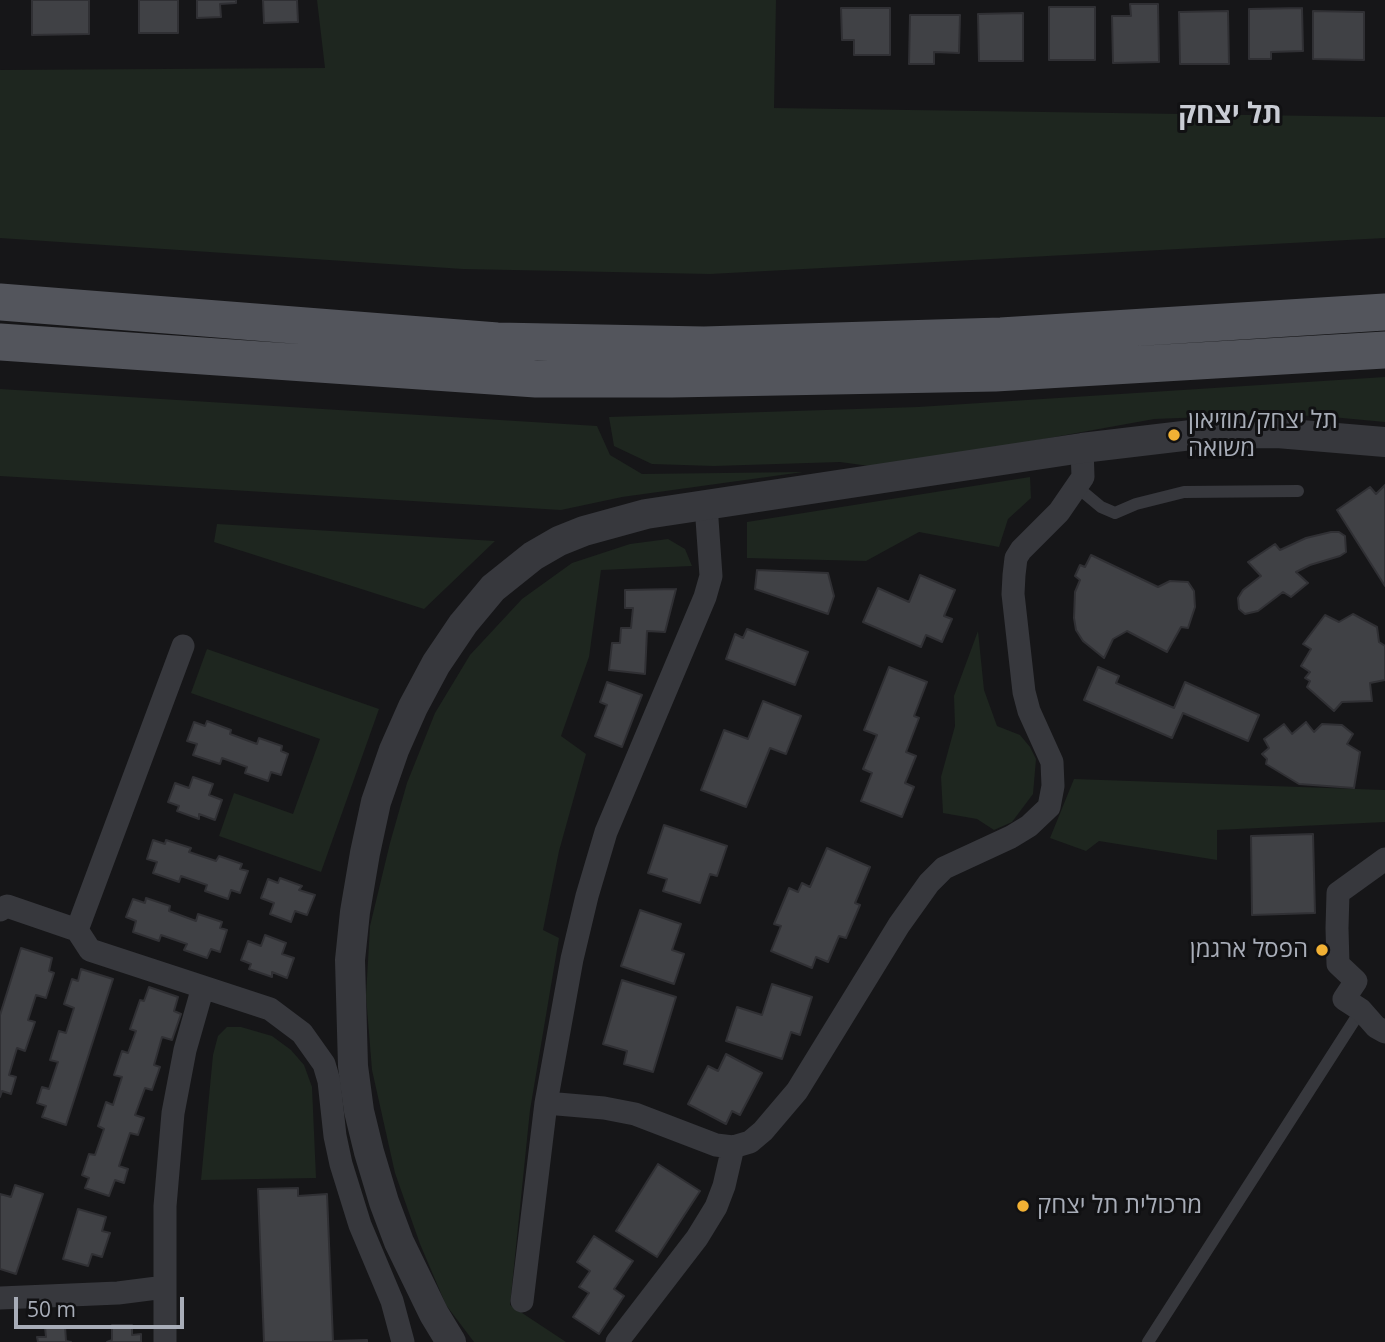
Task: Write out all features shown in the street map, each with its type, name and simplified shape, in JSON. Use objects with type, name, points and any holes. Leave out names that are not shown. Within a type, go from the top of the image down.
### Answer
[{"type":"main road","points":[[0,302],[448,338],[679,344],[789,344],[1001,336],[1385,312]]},
{"type":"main road","points":[[0,342],[536,379],[995,373],[1385,350]]},
{"type":"street","points":[[452,1342],[414,1275],[383,1202],[359,1111],[351,1041],[350,960],[355,912],[376,803],[394,750],[436,664],[463,624],[504,578],[542,551],[584,531],[646,514],[1082,448],[1187,435],[1317,435],[1385,442]]},
{"type":"street","points":[[546,1103],[604,1108],[635,1114],[716,1145],[733,1147],[750,1142],[763,1131],[797,1091],[899,925],[929,883],[944,868],[1012,837],[1029,826],[1049,807],[1053,786],[1052,762],[1029,711],[1024,692],[1013,594],[1015,566],[1021,550],[1059,512],[1083,477],[1082,448]]},
{"type":"street","points":[[522,1301],[546,1103],[572,959],[606,832],[705,597],[711,576],[706,505]]},
{"type":"street","points":[[76,930],[183,646]]},
{"type":"street","points":[[1385,859],[1338,893],[1338,964],[1356,981],[1344,999],[1385,1032]]},
{"type":"street","points":[[0,910],[7,906],[76,930],[90,950],[270,1009],[302,1033],[324,1064],[341,1164],[360,1225],[399,1319],[403,1342]]},
{"type":"street","points":[[166,1342],[165,1206],[173,1113],[185,1050],[203,987]]},
{"type":"street","points":[[617,1342],[697,1238],[710,1217],[724,1185],[733,1147]]},
{"type":"street","points":[[0,1298],[118,1293],[165,1287]]},
{"type":"lane","points":[[1077,487],[1101,507],[1115,513],[1136,504],[1184,492],[1298,491]]},
{"type":"lane","points":[[1149,1342],[1361,1010]]},
{"type":"shaded area","points":[[317,0],[776,0],[774,108],[1385,117],[1385,238],[710,274],[463,269],[0,238],[0,70],[325,68]]},
{"type":"shaded area","points":[[1385,377],[1385,422],[1321,416],[1256,415],[1154,419],[884,468],[840,462],[714,466],[652,464],[614,446],[609,417],[918,407]]},
{"type":"shaded area","points":[[0,389],[597,426],[610,455],[642,474],[803,472],[622,497],[561,510],[0,476]]},
{"type":"shaded area","points":[[1030,477],[1031,498],[1008,519],[999,547],[919,532],[866,561],[747,558],[747,522]]},
{"type":"shaded area","points":[[217,524],[495,541],[424,609],[214,542]]},
{"type":"shaded area","points":[[668,539],[685,549],[692,566],[601,570],[589,657],[561,736],[586,754],[559,851],[543,930],[559,938],[530,1110],[510,1305],[566,1342],[474,1342],[446,1305],[420,1244],[395,1173],[372,1070],[366,996],[370,926],[390,843],[407,783],[435,713],[470,655],[522,599],[572,563],[630,544]]},
{"type":"shaded area","points":[[978,631],[984,690],[997,726],[1020,735],[1036,759],[1033,794],[1012,822],[994,830],[977,819],[943,813],[941,777],[955,726],[954,696]]},
{"type":"shaded area","points":[[207,649],[379,709],[321,872],[219,836],[234,793],[293,814],[320,739],[191,693]]},
{"type":"shaded area","points":[[1074,779],[1385,790],[1385,822],[1217,830],[1217,860],[1099,841],[1086,851],[1050,838]]},
{"type":"shaded area","points":[[227,1027],[241,1027],[272,1036],[291,1050],[304,1065],[312,1087],[316,1178],[201,1180],[213,1055],[218,1036]]},
{"type":"building","points":[[32,0],[89,0],[89,34],[32,35]]},
{"type":"building","points":[[139,0],[178,0],[178,33],[139,33]]},
{"type":"building","points":[[197,0],[236,0],[236,3],[220,4],[221,17],[197,18]]},
{"type":"building","points":[[263,0],[297,0],[298,22],[264,23]]},
{"type":"building","points":[[1130,4],[1158,4],[1159,62],[1113,63],[1112,16],[1131,16]]},
{"type":"building","points":[[1049,7],[1095,7],[1095,60],[1049,60]]},
{"type":"building","points":[[841,8],[890,8],[890,55],[854,55],[854,40],[842,40]]},
{"type":"building","points":[[1302,8],[1303,51],[1271,52],[1271,59],[1249,59],[1249,9]]},
{"type":"building","points":[[1228,11],[1229,64],[1180,64],[1179,12]]},
{"type":"building","points":[[1313,11],[1364,12],[1364,60],[1313,59]]},
{"type":"building","points":[[1023,13],[1023,61],[979,61],[978,14]]},
{"type":"building","points":[[910,15],[960,15],[959,53],[934,52],[934,64],[909,64]]},
{"type":"building","points":[[1385,485],[1385,586],[1337,510],[1370,487],[1376,494]]},
{"type":"building","points":[[1339,532],[1345,536],[1346,552],[1296,572],[1308,583],[1291,597],[1283,592],[1258,611],[1245,614],[1239,609],[1238,598],[1243,590],[1261,576],[1248,562],[1275,544],[1280,550],[1306,538]]},
{"type":"building","points":[[1091,555],[1158,587],[1170,581],[1188,582],[1194,591],[1195,607],[1188,628],[1181,627],[1167,652],[1127,631],[1113,639],[1104,658],[1083,641],[1076,630],[1074,618],[1075,592],[1080,580],[1075,576],[1080,565],[1085,567]]},
{"type":"building","points":[[757,570],[828,573],[834,596],[828,614],[755,589]]},
{"type":"building","points":[[920,575],[955,590],[944,616],[952,619],[942,642],[926,635],[921,647],[863,622],[878,588],[909,602]]},
{"type":"building","points":[[676,589],[665,632],[647,631],[645,674],[609,670],[612,643],[620,643],[621,628],[631,628],[633,608],[625,608],[625,590]]},
{"type":"building","points":[[1353,614],[1377,627],[1379,642],[1385,646],[1385,680],[1370,683],[1372,701],[1342,702],[1334,711],[1307,687],[1310,681],[1305,678],[1310,672],[1301,666],[1311,649],[1303,644],[1325,615],[1339,622]]},
{"type":"building","points":[[747,629],[808,652],[795,685],[726,659],[735,634],[743,638]]},
{"type":"building","points":[[889,667],[927,682],[914,716],[919,718],[906,752],[916,756],[905,783],[914,787],[902,817],[861,801],[872,773],[863,769],[877,735],[864,730]]},
{"type":"building","points":[[1098,667],[1119,676],[1116,683],[1174,708],[1185,682],[1259,715],[1248,741],[1183,713],[1172,738],[1084,700]]},
{"type":"building","points":[[607,682],[642,695],[622,747],[595,736],[607,705],[600,702]]},
{"type":"building","points":[[763,701],[801,716],[786,754],[770,748],[746,807],[701,790],[724,730],[748,739]]},
{"type":"building","points":[[207,721],[231,730],[230,734],[257,744],[259,738],[282,746],[281,751],[288,754],[281,775],[271,772],[268,781],[245,773],[247,767],[222,758],[220,764],[193,755],[197,744],[187,741],[194,722],[205,726]]},
{"type":"building","points":[[1306,722],[1314,732],[1322,724],[1342,725],[1353,734],[1347,744],[1360,752],[1354,788],[1299,784],[1266,764],[1267,759],[1262,754],[1269,748],[1264,739],[1284,724],[1292,734]]},
{"type":"building","points":[[193,777],[213,784],[209,795],[222,800],[215,820],[199,814],[199,819],[177,811],[179,806],[168,802],[175,783],[189,788]]},
{"type":"building","points":[[664,825],[727,846],[717,876],[710,874],[700,903],[663,891],[667,879],[648,873]]},
{"type":"building","points":[[1313,834],[1315,913],[1252,915],[1251,836]]},
{"type":"building","points":[[153,840],[165,844],[166,840],[191,848],[189,852],[216,861],[219,856],[242,864],[240,869],[248,871],[240,893],[231,890],[228,899],[205,891],[207,885],[181,876],[179,882],[153,873],[157,862],[147,859]]},
{"type":"building","points":[[827,848],[870,867],[855,903],[860,905],[846,938],[839,936],[828,962],[816,957],[812,968],[771,951],[781,926],[774,924],[789,888],[798,892],[802,883],[810,887]]},
{"type":"building","points":[[280,878],[302,886],[299,890],[315,895],[307,915],[295,911],[291,922],[270,914],[274,903],[261,898],[268,879],[278,883]]},
{"type":"building","points":[[146,898],[170,906],[169,911],[196,921],[198,914],[222,922],[220,928],[227,930],[220,952],[211,949],[207,958],[184,950],[187,944],[161,935],[159,941],[133,932],[136,921],[126,917],[133,899],[145,903]]},
{"type":"building","points":[[640,910],[681,924],[672,950],[684,954],[674,984],[621,966]]},
{"type":"building","points":[[265,935],[286,943],[282,954],[294,958],[287,978],[272,972],[272,977],[249,969],[251,964],[241,960],[248,941],[261,946]]},
{"type":"building","points":[[21,948],[52,958],[49,971],[54,973],[46,998],[36,995],[28,1020],[35,1022],[25,1051],[17,1048],[9,1075],[16,1077],[11,1094],[2,1091],[0,1097],[0,1015]]},
{"type":"building","points":[[81,969],[113,979],[66,1125],[42,1117],[46,1106],[37,1103],[42,1087],[49,1089],[58,1062],[50,1060],[59,1031],[66,1033],[74,1008],[64,1004],[72,979],[78,981]]},
{"type":"building","points":[[622,980],[676,997],[653,1072],[624,1064],[627,1051],[603,1044]]},
{"type":"building","points":[[772,984],[812,997],[800,1035],[791,1032],[782,1059],[726,1041],[737,1007],[762,1015]]},
{"type":"building","points":[[149,987],[178,997],[174,1011],[181,1014],[172,1040],[162,1037],[154,1065],[160,1067],[152,1090],[145,1088],[135,1115],[144,1118],[138,1135],[130,1133],[119,1166],[128,1169],[124,1183],[115,1180],[109,1196],[85,1188],[89,1178],[82,1175],[89,1154],[95,1155],[104,1129],[98,1126],[106,1102],[113,1105],[122,1077],[114,1075],[122,1051],[128,1053],[136,1031],[130,1029],[140,1000],[144,1001]]},
{"type":"building","points":[[726,1054],[762,1073],[740,1115],[732,1111],[726,1124],[688,1104],[708,1066],[718,1071]]},
{"type":"building","points":[[658,1164],[700,1191],[657,1257],[616,1231]]},
{"type":"building","points":[[15,1185],[43,1194],[16,1274],[0,1269],[0,1194],[11,1197]]},
{"type":"building","points":[[298,1188],[298,1196],[327,1194],[333,1341],[367,1342],[264,1342],[258,1189]]},
{"type":"building","points":[[78,1209],[106,1217],[102,1231],[110,1233],[102,1257],[92,1254],[88,1266],[63,1259]]},
{"type":"building","points":[[594,1236],[633,1261],[614,1289],[624,1296],[599,1334],[573,1317],[589,1293],[579,1287],[590,1271],[577,1262]]},
{"type":"building","points":[[112,1325],[132,1325],[132,1335],[141,1334],[141,1342],[107,1342],[112,1340]]},
{"type":"building","points":[[65,1326],[66,1341],[71,1342],[38,1342],[37,1337],[46,1337],[45,1327]]},
{"type":"place","name":"תל יצחק/מוזיאון משואה","points":[[1174,435]]},
{"type":"place","name":"הפסל ארגמן","points":[[1322,950]]},
{"type":"place","name":"מרכולית תל יצחק","points":[[1023,1206]]},
{"type":"district","name":"תל יצחק","points":[[1230,115]]}]
